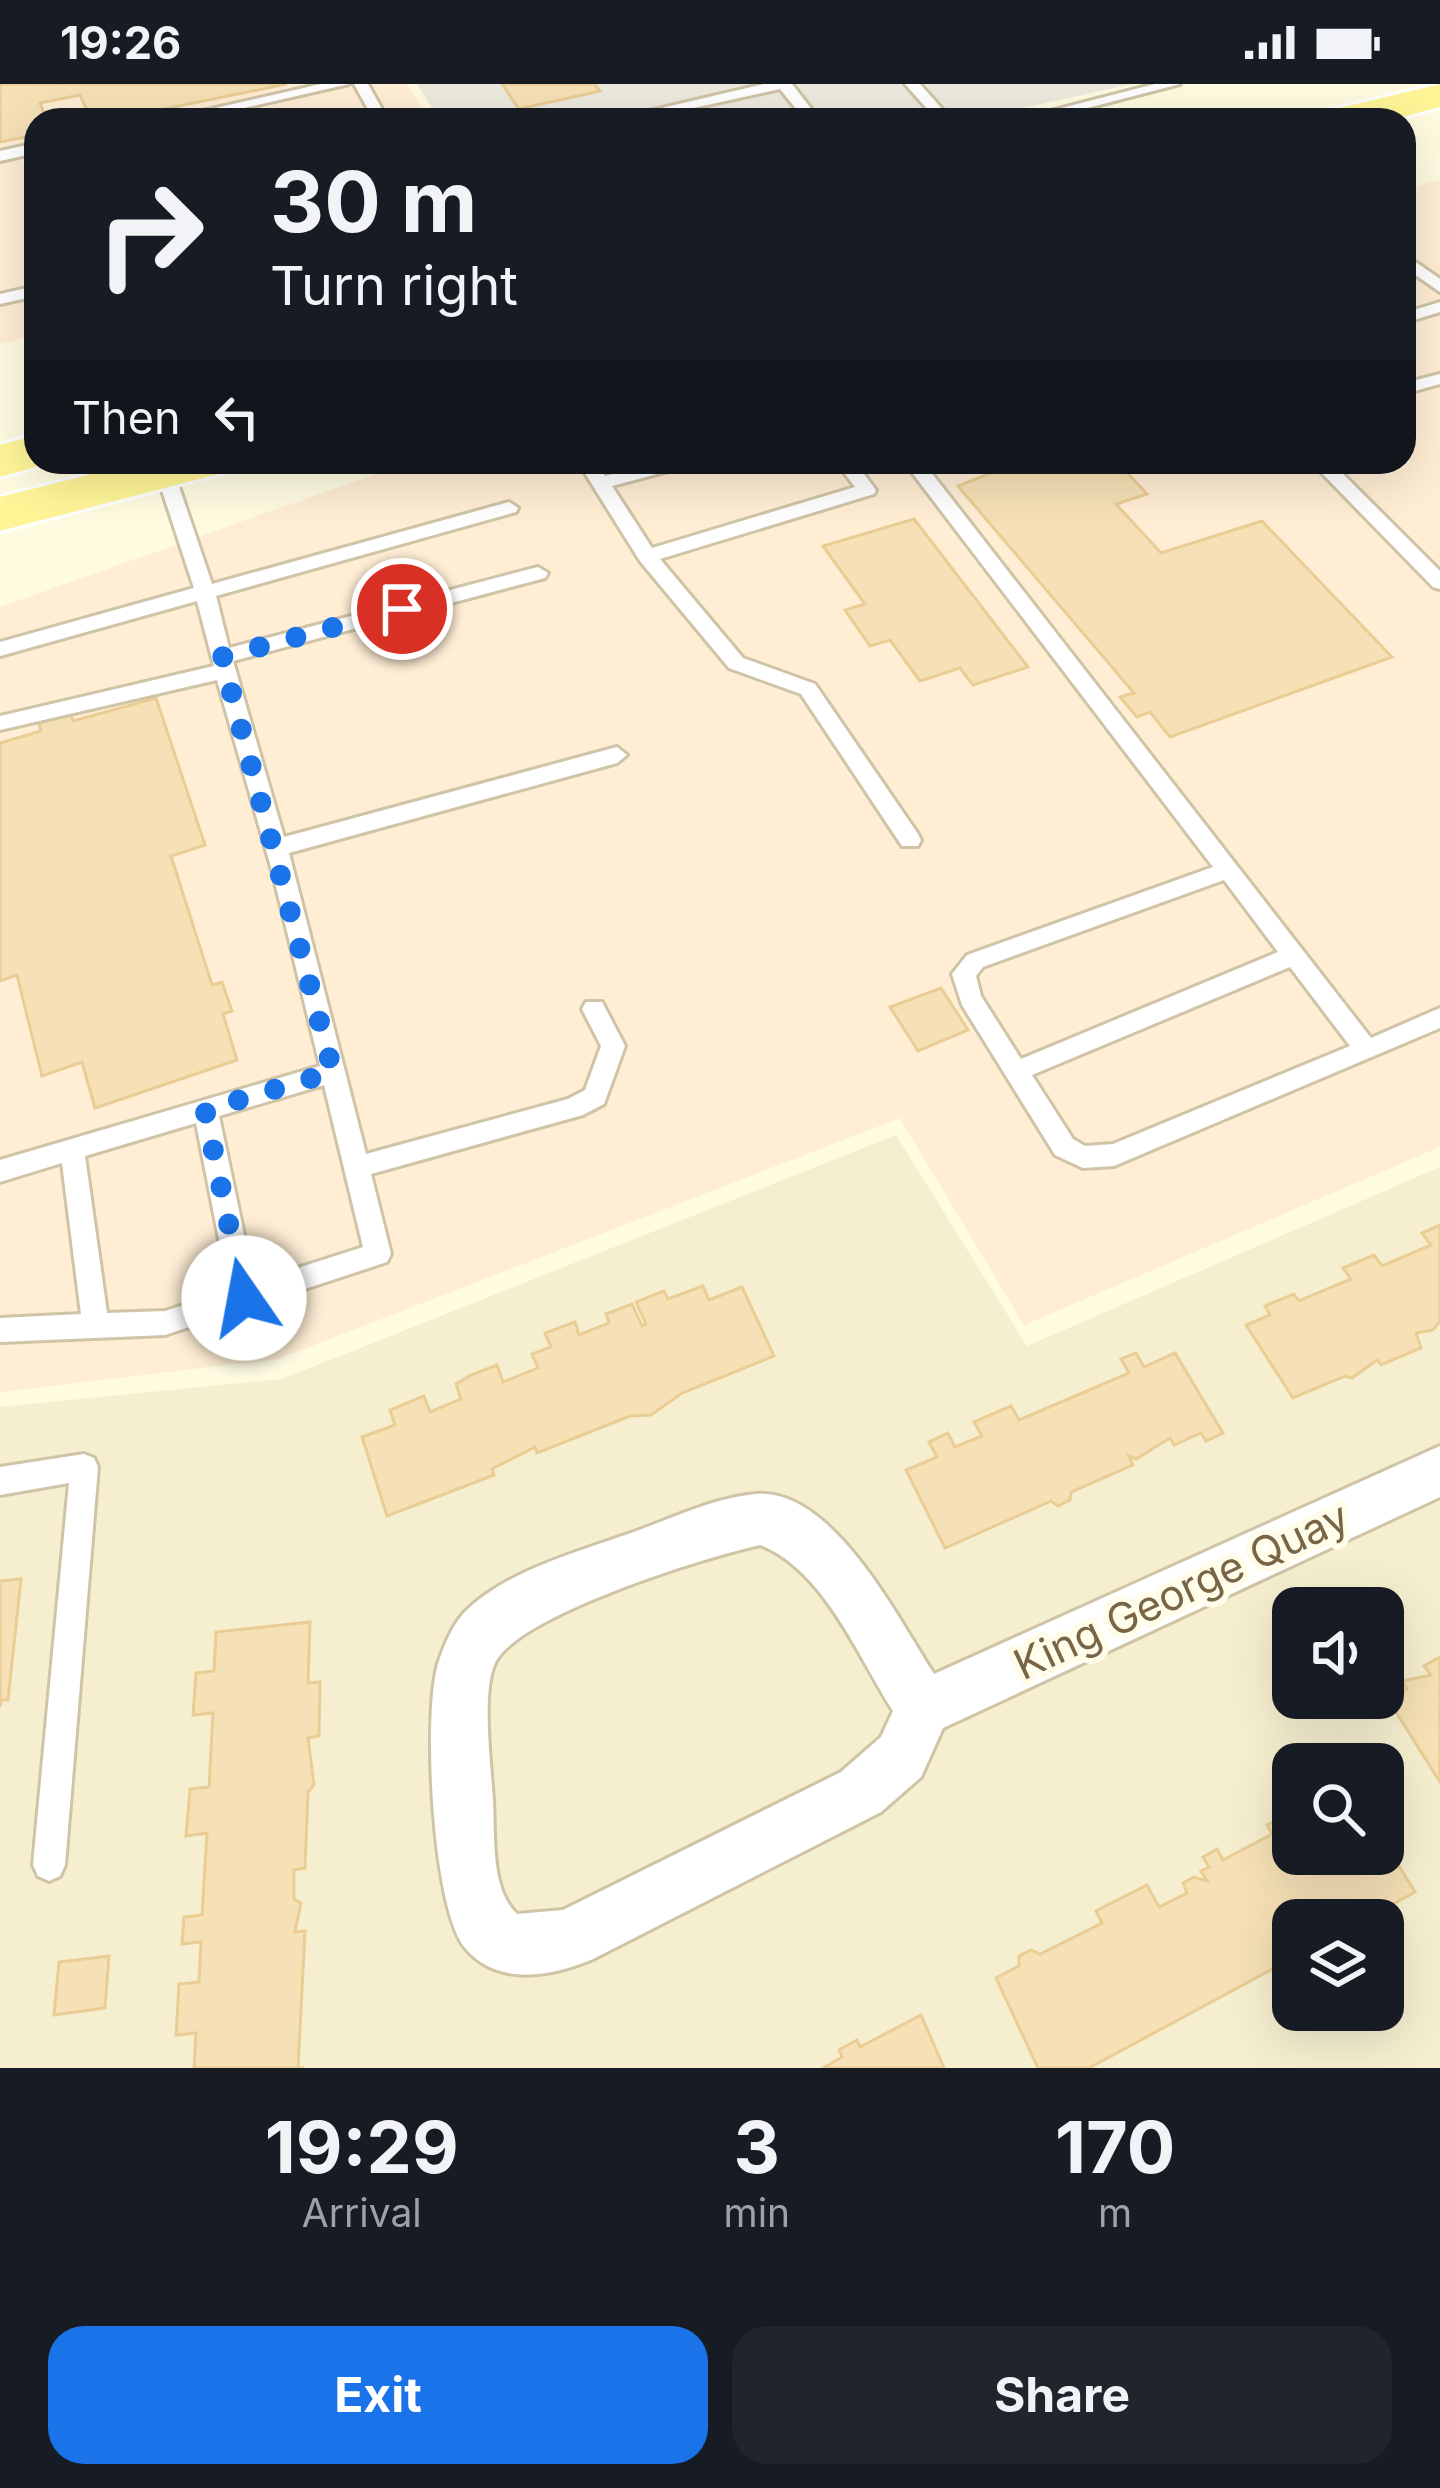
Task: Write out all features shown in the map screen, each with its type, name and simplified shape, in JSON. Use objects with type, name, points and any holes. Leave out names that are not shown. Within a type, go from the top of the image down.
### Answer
[{"type":"main road","points":[[1389,108],[1440,95]]},
{"type":"main road","points":[[0,514],[157,474]]},
{"type":"street","name":"King George Quay","points":[[923,1708],[1440,1472]]},
{"type":"street","points":[[760,1519],[798,1533],[828,1560],[923,1708],[901,1756],[861,1792],[572,1938],[535,1950],[501,1940],[477,1915],[466,1877],[465,1666],[488,1626],[525,1605],[722,1525],[760,1519]]},
{"type":"lane","points":[[227,108],[342,84]]},
{"type":"lane","points":[[673,108],[784,84],[803,108]]},
{"type":"lane","points":[[912,84],[934,108]]},
{"type":"lane","points":[[1072,108],[1173,84]]},
{"type":"lane","points":[[1416,268],[1440,287]]},
{"type":"lane","points":[[0,1330],[165,1323],[378,1254],[276,848],[205,592],[186,474]]},
{"type":"lane","points":[[594,474],[647,556],[736,663],[808,689],[910,840]]},
{"type":"lane","points":[[600,483],[635,474]]},
{"type":"lane","points":[[647,556],[866,490],[854,474]]},
{"type":"lane","points":[[922,474],[1367,1050]]},
{"type":"lane","points":[[1332,474],[1440,582]]},
{"type":"lane","points":[[0,649],[508,508]]},
{"type":"lane","points":[[0,722],[223,664],[538,573]]},
{"type":"lane","points":[[276,848],[617,754]]},
{"type":"lane","points":[[1228,870],[969,966],[964,974],[970,998],[1064,1147],[1099,1158],[1440,1018]]},
{"type":"lane","points":[[1017,1071],[1294,955]]},
{"type":"lane","points":[[356,1167],[574,1108],[595,1097],[614,1046],[594,1009]]},
{"type":"lane","points":[[0,1171],[333,1072]]},
{"type":"lane","points":[[205,1110],[244,1298]]},
{"type":"lane","points":[[72,1150],[96,1326]]},
{"type":"lane","points":[[0,1481],[84,1466],[49,1864]]},
{"type":"shaded area","points":[[0,84],[407,84],[422,108],[24,108],[24,338],[0,344]]},
{"type":"shaded area","points":[[417,84],[1132,84],[1023,108],[432,108]]},
{"type":"shaded area","points":[[1440,180],[1440,1147],[1024,1325],[900,1118],[278,1359],[0,1392],[0,607],[376,474],[1416,474],[1416,186]]},
{"type":"shaded area","points":[[896,1135],[1027,1346],[1440,1167],[1440,2068],[0,2068],[0,1407],[282,1379]]},
{"type":"building","points":[[0,84],[287,84],[169,108],[86,108],[80,95],[40,103],[42,108],[24,108],[24,137],[0,142]]},
{"type":"building","points":[[502,84],[594,84],[600,91],[524,108],[518,108]]},
{"type":"building","points":[[988,474],[1128,474],[1147,494],[1116,504],[1161,553],[1262,521],[1392,657],[1170,737],[1150,712],[1137,717],[1120,697],[1134,693],[958,486]]},
{"type":"building","points":[[914,519],[1028,667],[973,685],[960,668],[920,681],[890,640],[870,646],[845,610],[865,604],[823,546]]},
{"type":"building","points":[[156,698],[205,845],[171,856],[212,985],[222,982],[232,1011],[223,1014],[237,1060],[95,1108],[82,1062],[42,1076],[17,975],[0,981],[0,743],[41,731],[38,720],[70,711],[73,721]]},
{"type":"building","points":[[941,988],[968,1030],[918,1051],[890,1007]]},
{"type":"building","points":[[1440,1225],[1440,1321],[1433,1330],[1416,1333],[1421,1348],[1381,1365],[1377,1360],[1352,1378],[1345,1376],[1293,1398],[1246,1325],[1270,1315],[1265,1306],[1294,1294],[1299,1301],[1351,1279],[1343,1268],[1374,1255],[1382,1266],[1431,1245],[1422,1233]]},
{"type":"building","points":[[703,1286],[709,1300],[742,1287],[774,1356],[682,1393],[651,1415],[630,1416],[537,1453],[535,1447],[492,1469],[494,1475],[387,1516],[362,1437],[395,1425],[390,1410],[424,1396],[430,1412],[461,1399],[456,1384],[471,1375],[497,1365],[503,1382],[538,1368],[532,1354],[551,1347],[545,1333],[575,1322],[579,1335],[609,1323],[606,1314],[632,1304],[642,1326],[646,1324],[636,1302],[664,1291],[668,1299]]},
{"type":"building","points":[[1136,1353],[1144,1367],[1175,1353],[1223,1433],[1206,1441],[1201,1433],[1174,1445],[1170,1438],[1136,1459],[1129,1456],[1133,1465],[1071,1492],[1070,1500],[1058,1506],[1051,1501],[945,1548],[906,1470],[937,1457],[929,1442],[948,1433],[955,1447],[982,1436],[974,1422],[1011,1406],[1019,1420],[1129,1373],[1121,1359]]},
{"type":"building","points":[[21,1579],[8,1700],[1,1700],[0,1707],[0,1581]]},
{"type":"building","points":[[310,1622],[308,1683],[320,1682],[319,1736],[308,1738],[314,1785],[308,1792],[305,1868],[294,1870],[294,1899],[301,1903],[295,1932],[305,1931],[298,2068],[194,2068],[196,2033],[176,2035],[179,1984],[199,1982],[201,1942],[182,1944],[184,1917],[202,1915],[207,1833],[186,1836],[190,1789],[209,1787],[213,1713],[193,1715],[196,1673],[214,1671],[216,1632]]},
{"type":"building","points":[[1440,1657],[1440,1782],[1400,1719],[1404,1719],[1407,1689],[1404,1681],[1431,1675],[1424,1666]]},
{"type":"building","points":[[1272,1834],[1272,1875],[1404,1874],[1415,1892],[1402,1899],[1272,1899],[1272,1969],[1089,2068],[1038,2068],[996,1978],[1019,1966],[1019,1956],[1031,1950],[1040,1954],[1102,1923],[1096,1911],[1147,1885],[1159,1907],[1187,1893],[1183,1883],[1194,1877],[1207,1881],[1201,1871],[1209,1867],[1203,1857],[1217,1849],[1223,1860]]},
{"type":"building","points":[[109,1956],[105,2008],[54,2015],[59,1962]]},
{"type":"building","points":[[921,2015],[944,2068],[823,2068],[842,2057],[839,2050],[857,2040],[860,2047]]},
{"type":"route","points":[[244,1298],[205,1110],[333,1072],[284,874],[222,657],[402,609]]}]
